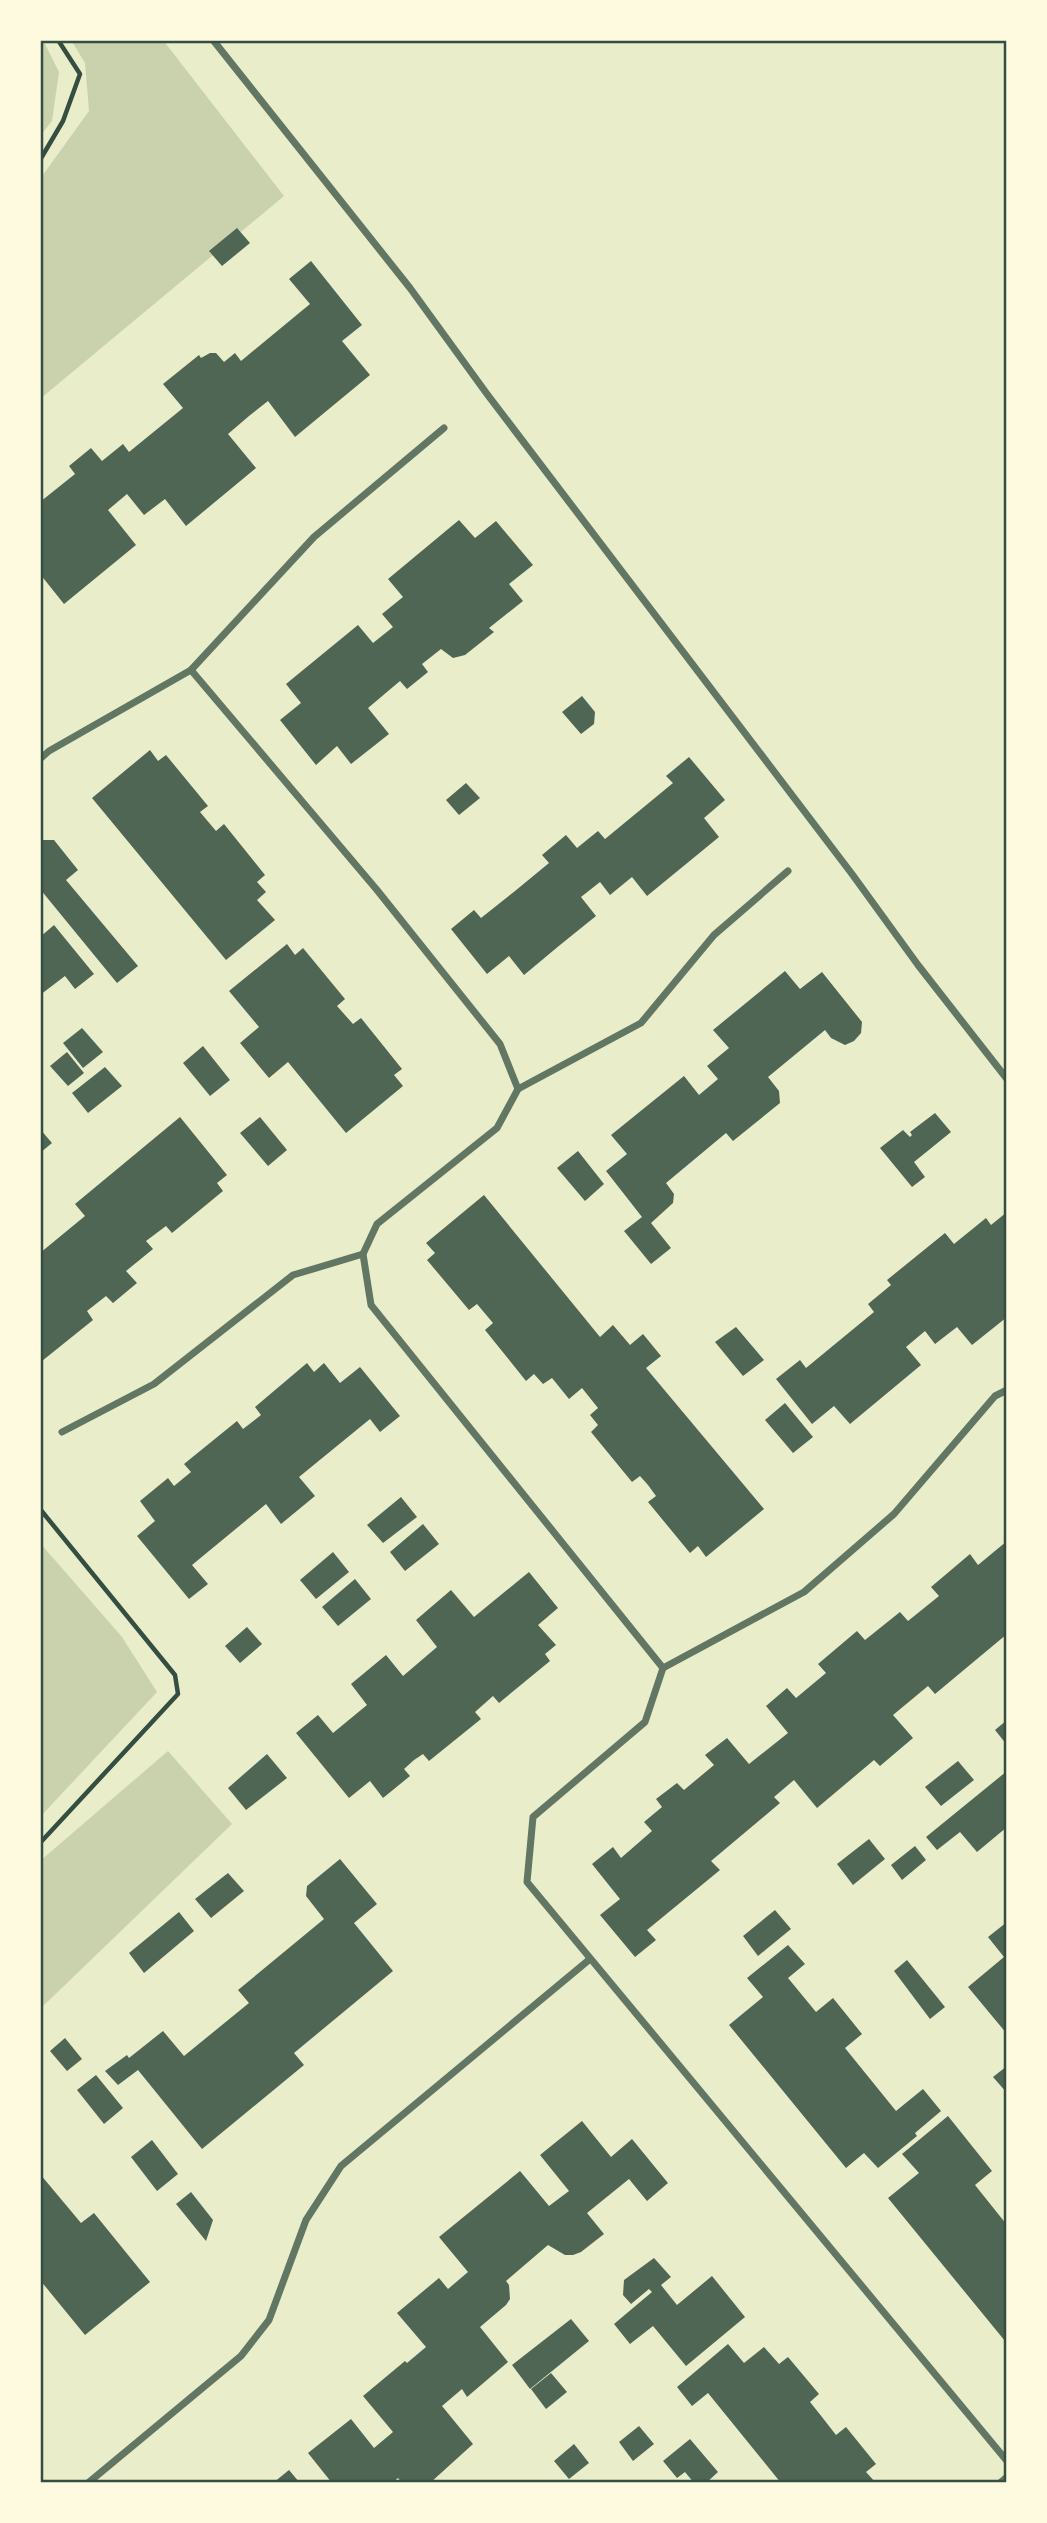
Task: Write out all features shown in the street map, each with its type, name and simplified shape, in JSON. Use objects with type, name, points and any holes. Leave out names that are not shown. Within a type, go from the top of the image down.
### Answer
[{"type":"street","points":[[213,40],[410,288],[487,394],[1007,1079]]},
{"type":"street","points":[[40,760],[49,751],[191,670],[314,537],[444,428]]},
{"type":"street","points":[[191,670],[377,890],[500,1044],[518,1089]]},
{"type":"street","points":[[663,1668],[371,1305],[363,1254],[377,1224],[497,1128],[518,1089],[641,1023],[714,935],[788,871]]},
{"type":"street","points":[[61,1432],[154,1384],[293,1275],[363,1254]]},
{"type":"street","points":[[1007,1390],[995,1396],[894,1514],[804,1592],[663,1668],[645,1722],[533,1817],[527,1882],[1007,2461]]},
{"type":"street","points":[[88,2483],[241,2356],[269,2320],[306,2220],[341,2166],[590,1959]]},
{"type":"street","points":[[1000,2483],[1007,2477]]},
{"type":"path","points":[[40,160],[63,121],[79,75],[58,40]]},
{"type":"path","points":[[40,1508],[175,1675],[178,1694],[40,1843]]},
{"type":"green space","points":[[40,40],[43,40],[59,72],[52,121],[40,136]]},
{"type":"green space","points":[[71,40],[163,40],[284,196],[40,399],[40,179],[89,111],[85,63]]},
{"type":"green space","points":[[40,1543],[122,1637],[157,1692],[40,1817]]},
{"type":"green space","points":[[168,1751],[232,1824],[40,2009],[40,1861]]},
{"type":"building","points":[[237,228],[250,243],[222,266],[209,251]]},
{"type":"building","points":[[311,261],[362,325],[342,341],[370,375],[295,437],[268,401],[249,416],[228,434],[256,468],[186,526],[165,499],[144,515],[127,494],[108,510],[136,545],[64,604],[40,574],[40,502],[75,474],[69,466],[91,448],[102,461],[123,444],[129,452],[183,408],[163,384],[199,355],[201,358],[216,353],[224,362],[235,353],[241,361],[310,304],[289,279]]},
{"type":"building","points":[[459,520],[475,538],[496,521],[533,565],[509,584],[523,601],[489,628],[494,632],[465,655],[453,658],[441,649],[422,664],[428,672],[407,689],[400,681],[368,708],[389,734],[351,764],[337,746],[316,765],[280,720],[301,703],[286,684],[358,625],[373,643],[393,627],[382,614],[403,597],[388,579]]},
{"type":"building","points":[[582,696],[595,712],[594,724],[581,734],[562,712]]},
{"type":"building","points":[[150,750],[158,761],[166,755],[208,806],[200,812],[216,831],[224,824],[265,875],[257,882],[266,892],[257,900],[275,920],[226,960],[92,798]]},
{"type":"building","points":[[689,757],[725,800],[704,818],[719,837],[647,896],[632,877],[610,895],[600,882],[581,897],[596,916],[524,975],[509,956],[487,974],[451,929],[474,910],[481,918],[515,891],[549,863],[542,855],[566,835],[577,848],[598,831],[605,839],[673,783],[666,776]]},
{"type":"building","points":[[466,783],[480,798],[459,815],[446,800]]},
{"type":"building","points":[[42,840],[54,840],[78,870],[66,880],[138,966],[117,983],[40,889]]},
{"type":"building","points":[[54,925],[94,974],[75,989],[65,976],[40,995],[40,937]]},
{"type":"building","points":[[287,944],[295,955],[303,948],[345,999],[337,1006],[353,1024],[361,1018],[402,1069],[394,1075],[403,1086],[346,1133],[288,1062],[269,1078],[240,1043],[259,1027],[229,991]]},
{"type":"building","points":[[785,971],[800,989],[822,972],[862,1022],[861,1033],[854,1041],[845,1045],[831,1038],[825,1030],[768,1077],[779,1091],[780,1103],[733,1141],[726,1133],[666,1183],[674,1194],[673,1203],[651,1223],[671,1248],[651,1264],[624,1231],[642,1217],[606,1171],[627,1154],[611,1135],[684,1076],[699,1095],[718,1079],[707,1066],[729,1048],[713,1030]]},
{"type":"building","points":[[82,1028],[103,1052],[83,1068],[63,1043]]},
{"type":"building","points":[[203,1046],[230,1080],[210,1096],[183,1063]]},
{"type":"building","points":[[67,1052],[84,1073],[68,1086],[50,1066]]},
{"type":"building","points":[[105,1067],[122,1086],[88,1113],[72,1093]]},
{"type":"building","points":[[935,1113],[951,1132],[914,1162],[925,1177],[912,1187],[880,1148],[903,1130],[910,1137],[910,1132]]},
{"type":"building","points":[[180,1117],[227,1175],[217,1183],[223,1191],[172,1233],[166,1226],[146,1241],[153,1249],[126,1271],[137,1283],[113,1303],[106,1296],[87,1311],[93,1320],[42,1361],[40,1253],[85,1216],[75,1204]]},
{"type":"building","points":[[260,1117],[287,1150],[268,1166],[240,1133]]},
{"type":"building","points":[[40,1129],[52,1143],[40,1153]]},
{"type":"building","points":[[578,1151],[604,1184],[585,1201],[557,1168]]},
{"type":"building","points":[[484,1195],[600,1337],[613,1325],[630,1345],[643,1334],[661,1356],[646,1368],[764,1509],[706,1557],[698,1546],[690,1553],[648,1502],[656,1496],[648,1485],[640,1476],[632,1482],[591,1432],[598,1425],[590,1415],[598,1408],[582,1388],[569,1399],[552,1378],[543,1384],[534,1374],[526,1381],[485,1330],[493,1323],[477,1304],[469,1310],[427,1260],[435,1253],[426,1243]]},
{"type":"building","points":[[1007,1212],[1007,1317],[972,1345],[957,1327],[935,1344],[925,1331],[906,1347],[921,1365],[850,1424],[834,1406],[812,1424],[776,1379],[800,1360],[806,1368],[874,1312],[868,1304],[891,1285],[887,1280],[945,1233],[954,1244],[986,1218],[991,1225]]},
{"type":"building","points":[[736,1327],[764,1360],[743,1376],[715,1342]]},
{"type":"building","points":[[307,1363],[314,1372],[324,1363],[340,1383],[360,1367],[400,1416],[380,1432],[370,1419],[299,1477],[315,1496],[281,1524],[266,1504],[192,1565],[208,1584],[189,1599],[137,1536],[155,1521],[140,1501],[168,1478],[174,1486],[191,1472],[184,1464],[237,1421],[243,1429],[261,1415],[255,1407]]},
{"type":"building","points":[[785,1403],[813,1437],[793,1453],[765,1420]]},
{"type":"building","points":[[401,1497],[417,1517],[383,1543],[367,1525]]},
{"type":"building","points":[[423,1524],[439,1544],[405,1571],[390,1552]]},
{"type":"building","points":[[1007,1541],[1007,1634],[935,1694],[928,1686],[893,1715],[913,1738],[880,1766],[874,1760],[817,1808],[794,1780],[774,1797],[780,1803],[711,1861],[720,1870],[647,1930],[656,1940],[635,1957],[600,1915],[620,1899],[592,1864],[613,1847],[621,1858],[652,1831],[644,1822],[662,1807],[656,1799],[677,1783],[684,1790],[714,1765],[705,1755],[727,1738],[749,1764],[788,1733],[766,1706],[787,1688],[796,1698],[826,1673],[818,1664],[857,1631],[865,1640],[900,1612],[908,1621],[939,1596],[931,1587],[970,1554],[978,1565]]},
{"type":"building","points":[[333,1552],[349,1572],[316,1599],[300,1580]]},
{"type":"building","points":[[529,1572],[558,1608],[538,1625],[556,1645],[545,1654],[550,1661],[499,1703],[493,1696],[475,1712],[481,1719],[429,1761],[423,1754],[414,1760],[404,1769],[410,1776],[383,1798],[370,1781],[349,1798],[296,1733],[318,1715],[333,1733],[367,1705],[351,1684],[386,1655],[403,1676],[437,1647],[416,1620],[451,1590],[474,1617]]},
{"type":"building","points":[[355,1579],[371,1599],[338,1626],[322,1607]]},
{"type":"building","points":[[247,1627],[262,1644],[240,1663],[225,1646]]},
{"type":"building","points":[[1007,1720],[1007,1745],[995,1730]]},
{"type":"building","points":[[267,1754],[287,1778],[246,1810],[228,1788]]},
{"type":"building","points":[[958,1761],[974,1780],[941,1806],[925,1787]]},
{"type":"building","points":[[1007,1771],[1007,1827],[977,1852],[960,1832],[937,1850],[926,1837]]},
{"type":"building","points":[[869,1839],[885,1859],[853,1885],[837,1864]]},
{"type":"building","points":[[915,1846],[926,1860],[902,1880],[891,1865]]},
{"type":"building","points":[[340,1859],[377,1904],[354,1923],[393,1971],[294,2053],[304,2065],[202,2149],[138,2070],[118,2085],[105,2071],[127,2055],[129,2058],[163,2031],[184,2056],[249,2003],[238,1990],[324,1919],[306,1896],[307,1886]]},
{"type":"building","points":[[228,1873],[244,1891],[211,1918],[195,1899]]},
{"type":"building","points":[[775,1910],[791,1929],[758,1956],[743,1936]]},
{"type":"building","points":[[179,1912],[194,1931],[144,1973],[129,1953]]},
{"type":"building","points":[[1007,1922],[1007,2034],[968,1987],[1004,1957],[988,1937]]},
{"type":"building","points":[[788,1945],[805,1964],[788,1978],[816,2012],[833,1998],[862,2034],[845,2048],[896,2111],[923,2089],[941,2111],[915,2133],[917,2136],[878,2168],[864,2153],[846,2168],[729,2025],[763,1997],[747,1978]]},
{"type":"building","points":[[907,1960],[945,2007],[930,2019],[894,1971]]},
{"type":"building","points":[[65,2038],[82,2059],[67,2071],[50,2051]]},
{"type":"building","points":[[1007,2066],[1007,2093],[993,2077]]},
{"type":"building","points":[[96,2075],[123,2108],[104,2124],[77,2090]]},
{"type":"building","points":[[948,2116],[992,2171],[975,2185],[1007,2225],[1005,2341],[888,2198],[919,2173],[902,2154]]},
{"type":"building","points":[[582,2121],[611,2157],[632,2139],[668,2183],[647,2201],[629,2179],[587,2213],[604,2234],[573,2255],[565,2255],[548,2245],[506,2281],[510,2299],[480,2327],[508,2362],[467,2397],[462,2389],[442,2406],[473,2444],[430,2483],[402,2483],[398,2478],[392,2483],[332,2483],[308,2453],[351,2419],[374,2448],[393,2432],[363,2396],[426,2347],[397,2313],[439,2278],[448,2289],[468,2272],[439,2237],[520,2171],[549,2206],[569,2191],[540,2155]]},
{"type":"building","points":[[152,2140],[178,2174],[157,2191],[131,2157]]},
{"type":"building","points":[[40,2174],[81,2223],[94,2213],[150,2282],[85,2335],[40,2280]]},
{"type":"building","points":[[191,2192],[213,2220],[206,2241],[176,2204]]},
{"type":"building","points":[[654,2258],[671,2277],[661,2285],[677,2305],[712,2276],[745,2317],[686,2366],[653,2326],[630,2344],[614,2324],[652,2292],[649,2289],[631,2304],[623,2295],[624,2280]]},
{"type":"building","points":[[571,2319],[589,2341],[530,2389],[512,2365]]},
{"type":"building","points":[[728,2344],[744,2363],[764,2347],[779,2364],[788,2357],[819,2394],[810,2402],[836,2435],[846,2427],[876,2464],[866,2472],[876,2483],[781,2483],[708,2393],[692,2406],[677,2387]]},
{"type":"building","points":[[551,2373],[567,2392],[546,2409],[531,2389]]},
{"type":"building","points":[[639,2426],[654,2444],[633,2461],[619,2442]]},
{"type":"building","points":[[690,2439],[718,2472],[706,2483],[694,2483],[685,2472],[677,2478],[663,2461]]},
{"type":"building","points":[[574,2444],[589,2463],[569,2479],[554,2461]]},
{"type":"building","points":[[289,2470],[300,2483],[273,2483]]}]
